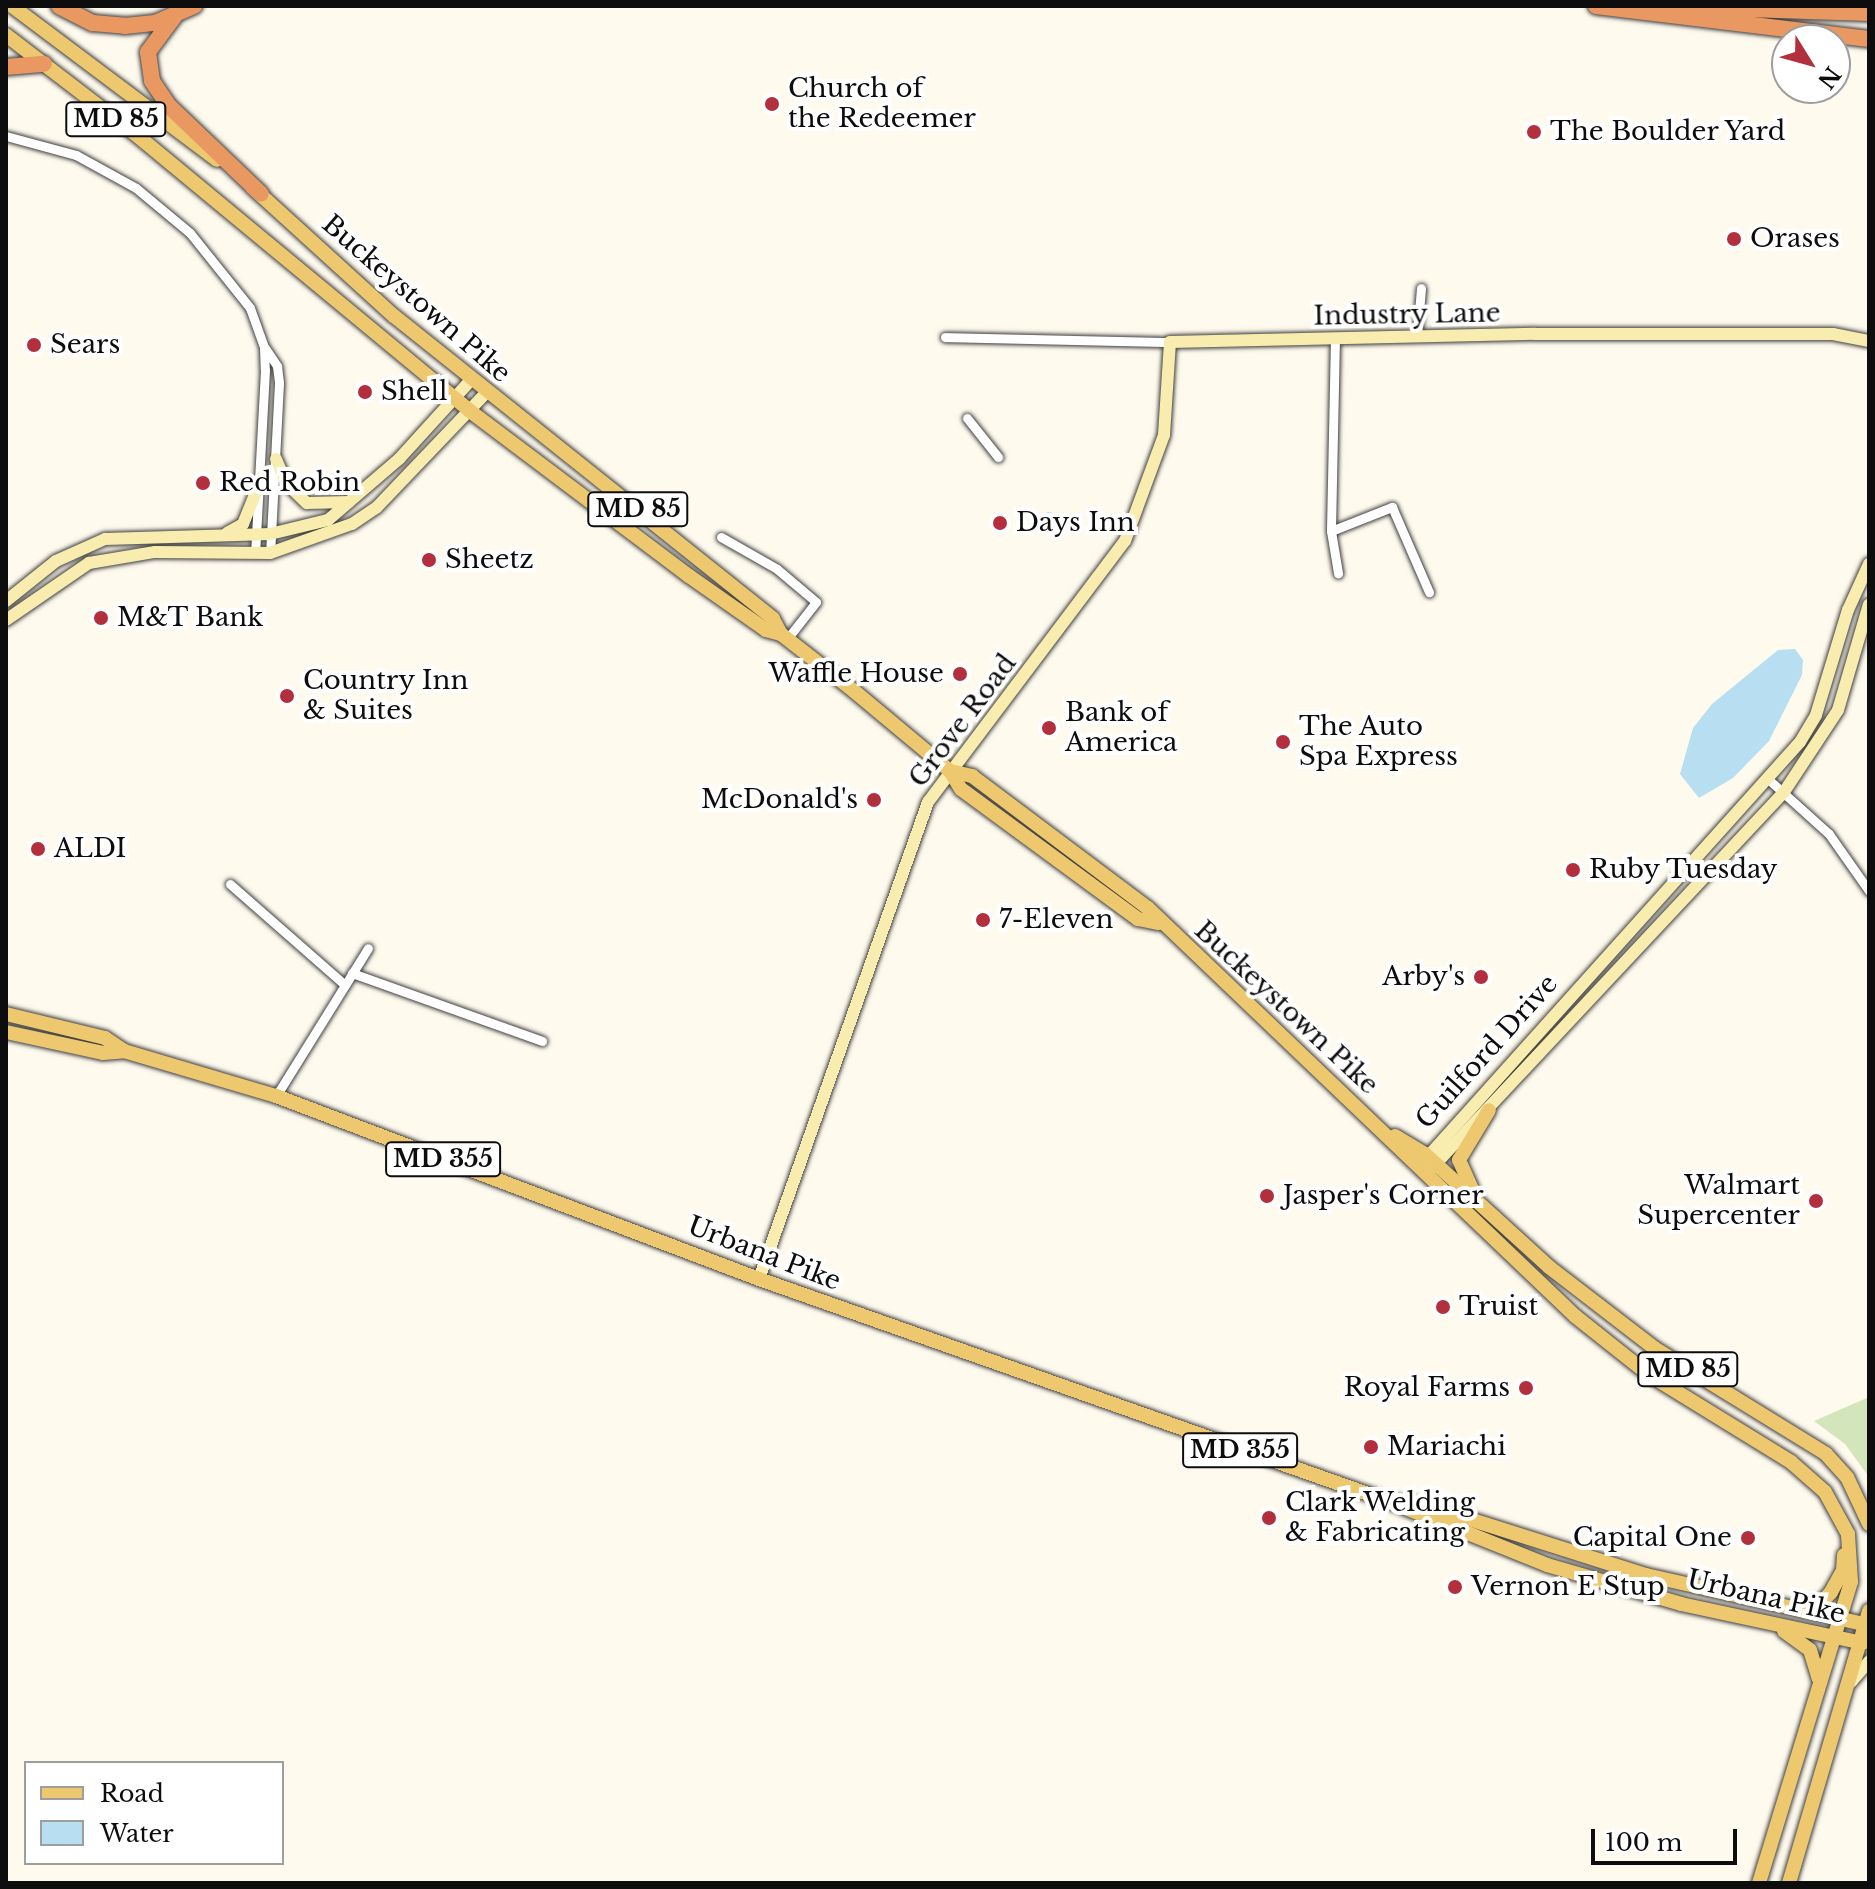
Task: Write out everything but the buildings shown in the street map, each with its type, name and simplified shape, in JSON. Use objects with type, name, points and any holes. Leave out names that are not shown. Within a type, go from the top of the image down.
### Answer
[{"type":"highway","points":[[59,6],[93,23],[125,26],[174,17],[194,6]]},
{"type":"highway","points":[[1596,6],[1869,39]]},
{"type":"highway","points":[[1668,6],[1869,13]]},
{"type":"highway","points":[[174,17],[148,52],[152,81],[169,106],[261,194]]},
{"type":"highway","points":[[6,67],[44,64]]},
{"type":"main road","name":"Buckeystown Pike","points":[[12,6],[261,194],[486,393],[619,492],[773,619],[784,637]]},
{"type":"main road","name":"Buckeystown Pike","points":[[6,35],[470,411],[689,576],[766,630],[784,637],[950,771],[961,789],[1138,919],[1159,923],[1381,1128],[1421,1172],[1534,1271],[1575,1316],[1648,1374],[1791,1462],[1837,1511],[1852,1556],[1851,1582],[1759,1883]]},
{"type":"main road","name":"Industry Lane","points":[[1170,342],[1417,336],[1833,334],[1869,341]]},
{"type":"main road","name":"Grove Road","points":[[759,1279],[903,862],[928,802],[1125,541],[1164,435],[1170,342]]},
{"type":"main road","points":[[6,601],[56,561],[105,539],[264,534],[328,520],[356,500],[471,380]]},
{"type":"main road","points":[[6,620],[67,574],[112,557],[270,553],[352,524],[377,507],[486,393]]},
{"type":"main road","points":[[276,459],[286,483],[307,503],[338,505],[356,500]]},
{"type":"main road","points":[[221,535],[243,524],[262,477]]},
{"type":"main road","name":"Guilford Drive","points":[[1421,1172],[1425,1154],[1768,779],[1816,715],[1848,610],[1869,564]]},
{"type":"main road","name":"Guilford Drive","points":[[1421,1172],[1437,1166],[1784,792],[1838,710],[1869,604]]},
{"type":"main road","name":"Urbana Pike","points":[[6,1014],[105,1038],[124,1051],[276,1096],[759,1279],[1388,1501],[1547,1565],[1770,1623],[1866,1643]]},
{"type":"main road","name":"Urbana Pike","points":[[6,1032],[103,1053],[124,1051]]},
{"type":"main road","points":[[1489,1110],[1459,1160],[1464,1180],[1495,1218]]},
{"type":"main road","name":"Buckeystown Pike","points":[[1381,1128],[1425,1154],[1549,1267],[1654,1348],[1826,1454],[1847,1477],[1869,1524]]},
{"type":"main road","name":"Urbana Pike","points":[[1388,1501],[1428,1506],[1646,1575],[1838,1620],[1868,1621]]},
{"type":"main road","points":[[1790,1610],[1820,1604],[1843,1570],[1844,1538],[1837,1511]]},
{"type":"main road","points":[[1789,1883],[1866,1643],[1868,1621]]},
{"type":"main road","points":[[1770,1623],[1810,1650],[1818,1668],[1818,1695]]},
{"type":"main road","points":[[1851,1682],[1869,1661]]},
{"type":"street","points":[[6,136],[95,163],[164,209],[240,292],[264,347],[277,366],[279,383],[276,459],[264,534],[255,553]]},
{"type":"street","points":[[1417,336],[1421,288]]},
{"type":"street","name":"Industry Lane","points":[[945,337],[1170,342]]},
{"type":"street","points":[[1335,338],[1331,531],[1338,573]]},
{"type":"street","points":[[264,347],[262,477],[264,534],[270,553]]},
{"type":"street","points":[[967,418],[998,457]]},
{"type":"street","points":[[1331,531],[1392,507],[1429,592]]},
{"type":"street","points":[[721,537],[777,569],[816,602],[784,637]]},
{"type":"street","points":[[1768,779],[1829,834],[1869,891]]},
{"type":"street","points":[[230,884],[345,985]]},
{"type":"street","points":[[276,1096],[368,948]]},
{"type":"street","points":[[352,973],[542,1041]]},
{"type":"green space","points":[[1869,1397],[1869,1477],[1845,1444],[1814,1421]]},
{"type":"water","points":[[1049,512],[1058,521],[1049,530],[1040,521]]},
{"type":"water","points":[[1795,649],[1803,660],[1802,675],[1769,741],[1733,778],[1699,798],[1680,774],[1693,728],[1712,704],[1778,650]]},
{"type":"place","name":"Church of the Redeemer","points":[[772,104]]},
{"type":"place","name":"The Boulder Yard","points":[[1534,132]]},
{"type":"place","name":"Orases","points":[[1734,239]]},
{"type":"place","name":"Sears","points":[[34,345]]},
{"type":"place","name":"Shell","points":[[365,392]]},
{"type":"place","name":"Red Robin","points":[[203,483]]},
{"type":"place","name":"Days Inn","points":[[1000,523]]},
{"type":"place","name":"Sheetz","points":[[429,560]]},
{"type":"place","name":"M&T Bank","points":[[101,618]]},
{"type":"place","name":"Waffle House","points":[[960,674]]},
{"type":"place","name":"Country Inn & Suites","points":[[287,696]]},
{"type":"place","name":"Bank of America","points":[[1049,728]]},
{"type":"place","name":"The Auto Spa Express","points":[[1283,742]]},
{"type":"place","name":"McDonald's","points":[[874,800]]},
{"type":"place","name":"ALDI","points":[[38,849]]},
{"type":"place","name":"Ruby Tuesday","points":[[1573,870]]},
{"type":"place","name":"7-Eleven","points":[[983,920]]},
{"type":"place","name":"Arby's","points":[[1481,977]]},
{"type":"place","name":"Jasper's Corner","points":[[1267,1196]]},
{"type":"place","name":"Walmart Supercenter","points":[[1816,1201]]},
{"type":"place","name":"Truist","points":[[1443,1307]]},
{"type":"place","name":"Royal Farms","points":[[1526,1388]]},
{"type":"place","name":"Mariachi","points":[[1371,1447]]},
{"type":"place","name":"Clark Welding & Fabricating","points":[[1269,1518]]},
{"type":"place","name":"Capital One","points":[[1748,1538]]},
{"type":"place","name":"Vernon E Stup","points":[[1455,1587]]}]
